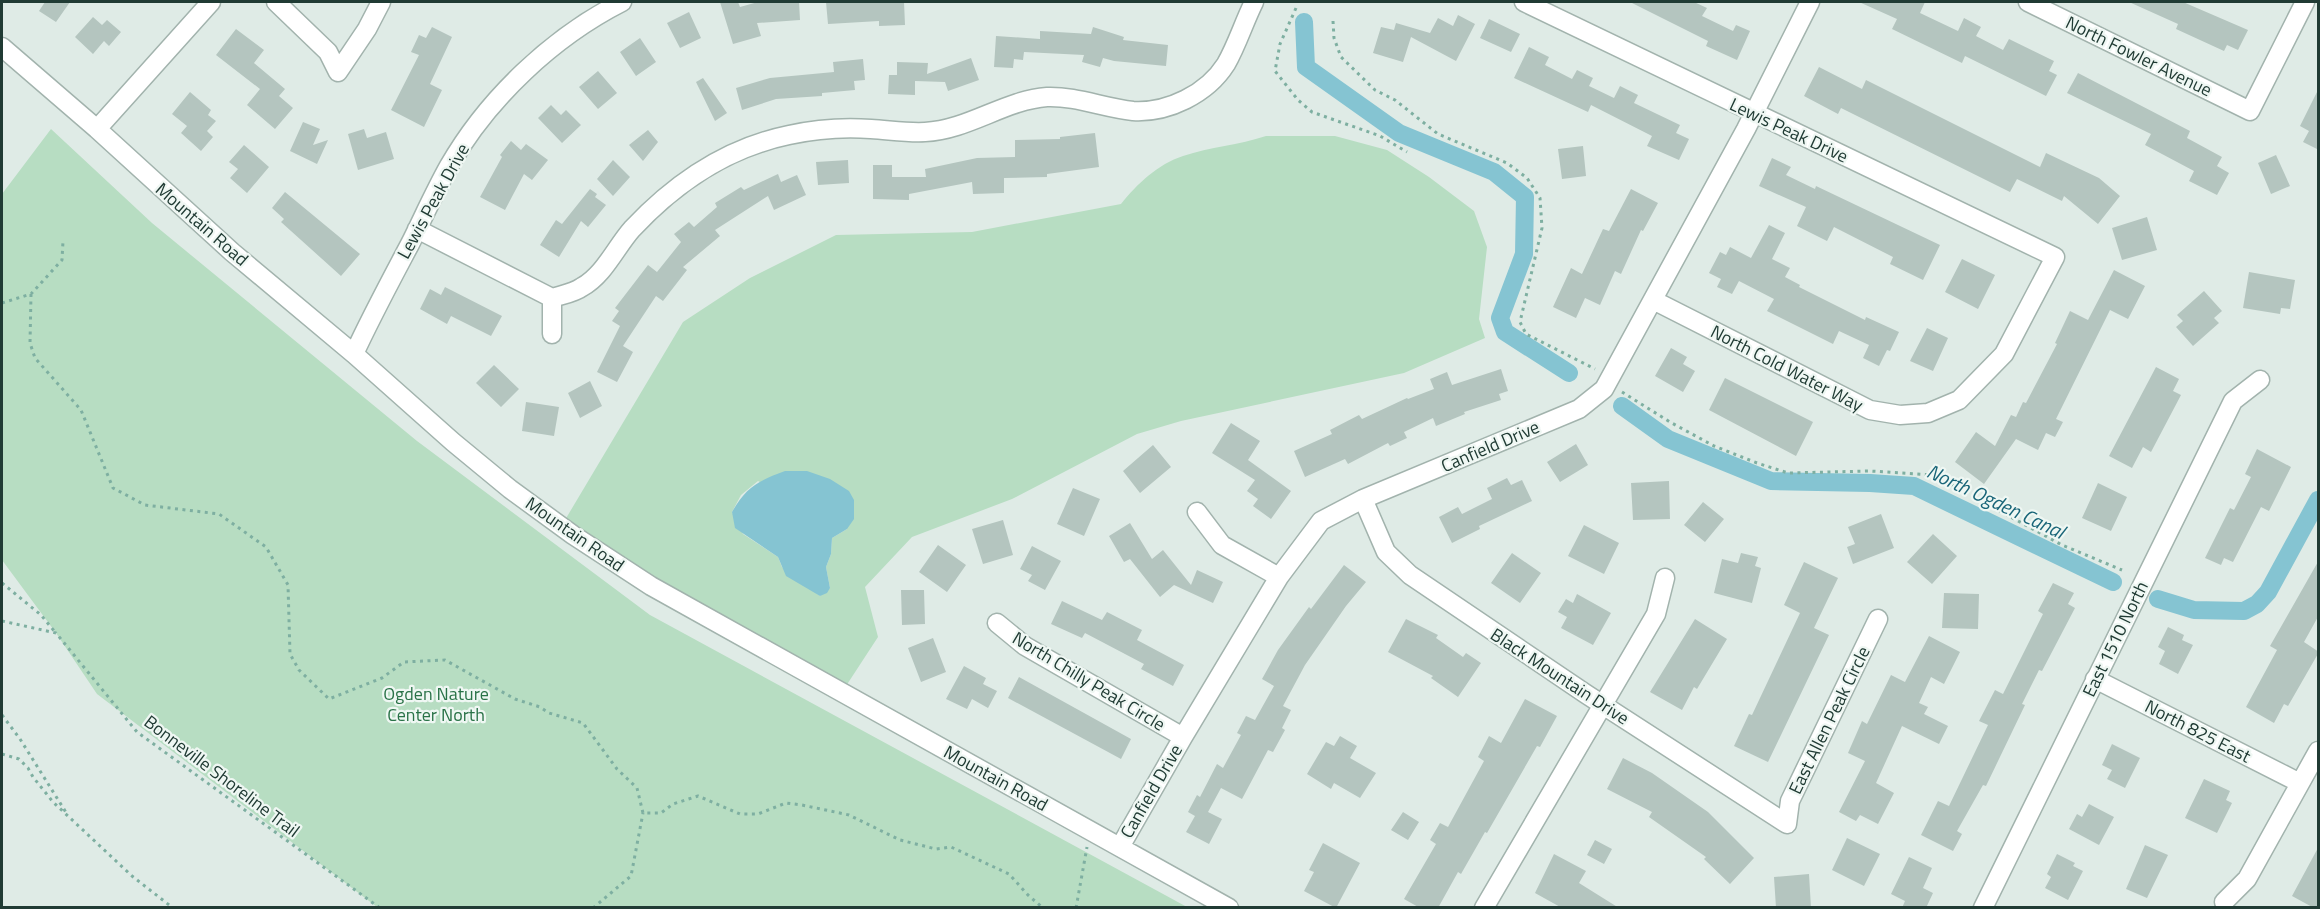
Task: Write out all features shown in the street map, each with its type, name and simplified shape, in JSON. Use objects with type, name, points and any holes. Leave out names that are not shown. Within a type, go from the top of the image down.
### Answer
[{"type":"street","points":[[97,129],[211,2]]},
{"type":"street","points":[[276,2],[328,52],[338,72],[367,29],[381,2]]},
{"type":"street","name":"Lewis Peak Drive","points":[[354,354],[449,165],[471,133],[529,66],[564,37],[600,13],[622,2]]},
{"type":"street","points":[[417,229],[552,298],[582,287],[600,271],[630,232],[659,201],[688,178],[721,159],[755,144],[790,135],[835,128],[926,132],[954,127],[1020,102],[1047,98],[1067,98],[1133,111],[1159,109],[1184,101],[1207,86],[1226,64],[1254,2]]},
{"type":"street","name":"Lewis Peak Drive","points":[[1524,2],[2055,257]]},
{"type":"street","name":"Canfield Drive","points":[[1120,846],[1279,578],[1321,521],[1363,499],[1579,409],[1604,389],[1755,112],[1809,2]]},
{"type":"street","name":"North Fowler Avenue","points":[[2028,2],[2250,111],[2305,2]]},
{"type":"street","name":"Mountain Road","points":[[2,48],[97,129],[232,252],[354,354],[453,442],[510,489],[573,535],[651,586],[1230,908]]},
{"type":"street","name":"North Cold Water Way","points":[[1653,300],[1870,410],[1900,415],[1928,413],[1959,400],[2004,354],[2055,257]]},
{"type":"street","points":[[552,298],[552,334]]},
{"type":"street","name":"East 1510 North","points":[[1983,908],[2233,401],[2260,380]]},
{"type":"street","name":"Black Mountain Drive","points":[[1363,499],[1386,552],[1410,575],[1786,824]]},
{"type":"street","points":[[1197,512],[1222,545],[1279,578]]},
{"type":"street","points":[[1490,905],[1656,614],[1665,578]]},
{"type":"street","name":"East Allen Peak Circle","points":[[1786,824],[1790,801],[1878,619]]},
{"type":"street","name":"North Chilly Peak Circle","points":[[997,623],[1025,646],[1183,737]]},
{"type":"street","name":"North 825 East","points":[[2095,679],[2300,783]]},
{"type":"street","points":[[2224,902],[2247,879],[2319,751]]},
{"type":"path","points":[[1296,8],[1280,44],[1275,71],[1285,84],[1312,112],[1380,136],[1407,152]]},
{"type":"path","points":[[1333,21],[1334,38],[1341,57],[1375,90],[1395,100],[1438,134],[1507,163],[1527,178],[1540,198],[1542,228],[1520,322],[1526,334],[1596,370]]},
{"type":"path","points":[[2,303],[31,294],[62,260],[63,241]]},
{"type":"path","points":[[31,294],[30,343],[35,358],[81,410],[112,488],[145,504],[219,514],[266,547],[288,585],[290,654],[299,670],[329,699],[382,678],[404,662],[444,660],[515,699],[540,707],[549,713],[583,723],[617,769],[637,788],[643,813],[631,876],[593,908]]},
{"type":"path","points":[[1616,387],[1670,422],[1714,446],[1788,473],[1870,471],[1934,475],[2062,545],[2122,570]]},
{"type":"path","name":"Bonneville Shoreline Trail","points":[[2,583],[41,615],[137,732],[380,908]]},
{"type":"path","points":[[2,621],[56,633]]},
{"type":"path","points":[[2,715],[21,739],[70,818]]},
{"type":"path","points":[[2,754],[20,759],[53,802],[132,876],[173,908]]},
{"type":"path","points":[[643,813],[661,813],[673,804],[698,796],[740,814],[758,814],[786,803],[849,815],[900,840],[936,849],[951,847],[1009,874],[1043,908]]},
{"type":"path","points":[[1076,908],[1090,830]]},
{"type":"green space","name":"Ogden Nature Center North","points":[[51,129],[152,223],[417,441],[650,615],[1187,907],[377,907],[97,694],[56,633],[2,560],[2,194]]},
{"type":"green space","points":[[1266,136],[1335,136],[1387,150],[1429,177],[1474,211],[1487,247],[1479,319],[1485,338],[1404,373],[1181,421],[1137,434],[1012,499],[912,537],[865,587],[878,637],[846,686],[663,584],[565,520],[683,322],[750,278],[836,235],[972,232],[1121,204],[1134,189],[1165,164],[1193,153]],"holes":[[[758,481],[847,529],[832,538],[831,554],[826,567],[830,588],[820,596],[782,567],[778,557],[743,534],[732,512],[741,495]]]},
{"type":"water","points":[[785,471],[807,471],[830,479],[849,491],[854,500],[854,519],[847,529],[832,538],[831,554],[826,567],[830,588],[827,593],[820,596],[786,576],[778,557],[735,528],[732,512],[742,496],[760,482]]},
{"type":"building","points":[[45,2],[70,2],[56,22],[39,11]]},
{"type":"building","points":[[720,2],[738,2],[740,7],[758,2],[799,2],[800,20],[757,23],[761,36],[733,44]]},
{"type":"building","points":[[826,2],[904,2],[905,25],[879,26],[879,21],[828,24]]},
{"type":"building","points":[[1630,2],[1694,2],[1707,8],[1702,16],[1733,31],[1736,25],[1750,31],[1737,60],[1706,46],[1708,41]]},
{"type":"building","points":[[1859,2],[1925,2],[1920,13],[1958,31],[1964,18],[1981,27],[1976,36],[2003,50],[2009,39],[2054,61],[2049,71],[2057,75],[2046,96],[1965,56],[1962,63],[1892,29],[1897,19]]},
{"type":"building","points":[[2129,2],[2183,2],[2248,30],[2238,50],[2227,45],[2224,51],[2176,29],[2178,24]]},
{"type":"building","points":[[689,12],[701,38],[680,48],[667,23]]},
{"type":"building","points":[[1458,15],[1475,24],[1456,61],[1411,37],[1403,62],[1373,53],[1381,27],[1394,30],[1396,23],[1430,33],[1438,18],[1453,26]]},
{"type":"building","points":[[93,17],[102,25],[107,20],[121,32],[109,46],[104,41],[93,54],[75,37]]},
{"type":"building","points":[[1489,19],[1520,34],[1511,52],[1480,38]]},
{"type":"building","points":[[432,27],[452,37],[430,84],[442,90],[424,127],[391,110],[419,55],[411,52],[419,35],[426,38]]},
{"type":"building","points":[[1093,27],[1124,37],[1123,40],[1168,45],[1166,66],[1103,58],[1100,67],[1082,62],[1084,55],[1024,52],[1023,60],[1014,59],[1013,68],[994,67],[996,36],[1040,39],[1040,31],[1091,34]]},
{"type":"building","points":[[236,29],[264,50],[254,63],[285,89],[279,96],[293,108],[275,129],[247,105],[260,89],[216,55]]},
{"type":"building","points":[[640,38],[656,62],[636,76],[620,52]]},
{"type":"building","points":[[1529,47],[1549,57],[1545,65],[1572,79],[1577,70],[1593,78],[1589,86],[1614,98],[1620,86],[1638,95],[1634,103],[1680,125],[1676,133],[1689,139],[1679,160],[1647,146],[1652,136],[1591,105],[1588,112],[1514,78]]},
{"type":"building","points":[[971,58],[979,80],[948,91],[945,82],[915,81],[915,95],[888,94],[889,75],[897,75],[897,62],[928,63],[927,74]]},
{"type":"building","points":[[863,59],[865,80],[854,81],[855,90],[822,93],[822,96],[776,99],[742,110],[736,88],[770,78],[834,72],[833,62]]},
{"type":"building","points":[[1819,67],[1862,89],[1866,80],[2040,167],[2046,153],[2099,178],[2120,196],[2098,224],[2064,196],[2062,201],[2017,179],[2010,192],[1841,108],[1838,114],[1804,96]]},
{"type":"building","points":[[598,71],[617,93],[598,109],[579,87]]},
{"type":"building","points":[[2078,73],[2190,131],[2187,138],[2222,157],[2217,166],[2229,173],[2217,195],[2189,181],[2194,171],[2145,145],[2151,134],[2067,93]]},
{"type":"building","points":[[703,78],[727,113],[715,121],[696,82]]},
{"type":"building","points":[[2319,88],[2319,150],[2303,142],[2309,131],[2300,126]]},
{"type":"building","points":[[190,92],[211,110],[208,115],[216,121],[207,131],[213,137],[201,151],[181,133],[187,126],[172,114]]},
{"type":"building","points":[[551,105],[561,115],[566,110],[581,125],[562,143],[538,118]]},
{"type":"building","points":[[303,122],[320,129],[313,145],[328,140],[317,164],[290,151]]},
{"type":"building","points":[[364,129],[367,138],[386,132],[394,159],[358,170],[348,134]]},
{"type":"building","points":[[648,130],[658,142],[643,161],[629,145]]},
{"type":"building","points":[[1095,133],[1099,167],[1047,174],[1047,177],[1004,178],[1004,193],[973,194],[972,182],[909,194],[909,200],[873,199],[873,165],[892,165],[892,177],[926,177],[925,169],[977,158],[1015,157],[1015,140],[1060,139],[1060,137]]},
{"type":"building","points":[[511,141],[521,150],[526,144],[548,160],[532,180],[524,174],[505,210],[480,197],[502,157],[500,155]]},
{"type":"building","points":[[244,145],[269,167],[247,193],[230,178],[238,169],[229,162]]},
{"type":"building","points":[[1583,146],[1586,176],[1562,179],[1558,149]]},
{"type":"building","points":[[2276,155],[2290,186],[2271,194],[2258,163]]},
{"type":"building","points":[[1772,158],[1791,167],[1786,175],[1815,189],[1816,186],[1940,245],[1923,280],[1890,264],[1893,257],[1834,227],[1827,241],[1797,226],[1806,207],[1759,186]]},
{"type":"building","points":[[613,160],[630,177],[613,196],[597,179]]},
{"type":"building","points":[[848,160],[849,183],[818,185],[816,162]]},
{"type":"building","points":[[778,174],[781,182],[797,175],[806,195],[774,210],[768,196],[715,230],[720,236],[683,267],[687,270],[663,301],[656,296],[623,346],[633,352],[617,382],[597,372],[620,326],[612,321],[619,311],[615,308],[648,265],[657,272],[681,242],[674,234],[689,222],[694,227],[717,207],[715,203],[741,187],[744,190]]},
{"type":"building","points":[[590,189],[597,194],[595,197],[606,205],[588,227],[581,221],[559,257],[540,245],[556,220],[562,224]]},
{"type":"building","points":[[1631,189],[1658,203],[1643,231],[1641,230],[1621,274],[1615,271],[1600,305],[1585,298],[1576,318],[1553,307],[1571,268],[1582,274],[1603,229],[1609,231]]},
{"type":"building","points":[[285,192],[360,254],[341,276],[281,222],[284,219],[272,208]]},
{"type":"building","points":[[2147,217],[2157,250],[2122,260],[2112,228]]},
{"type":"building","points":[[1769,225],[1785,233],[1772,259],[1790,268],[1785,277],[1800,285],[1799,287],[1865,320],[1866,317],[1899,332],[1890,351],[1887,350],[1879,366],[1863,358],[1869,345],[1839,331],[1833,344],[1767,311],[1774,299],[1739,281],[1732,294],[1717,287],[1721,279],[1709,273],[1720,252],[1726,255],[1730,247],[1751,258]]},
{"type":"building","points":[[1962,259],[1995,275],[1978,309],[1945,292]]},
{"type":"building","points":[[2114,270],[2145,286],[2128,319],[2110,310],[2056,419],[2063,422],[2055,437],[2046,433],[2038,450],[2016,439],[1984,484],[1955,462],[1976,432],[1995,446],[2011,415],[2016,417],[2023,402],[2026,403],[2057,344],[2055,343],[2070,311],[2088,320]]},
{"type":"building","points":[[2249,272],[2295,280],[2290,309],[2281,308],[2280,314],[2243,308]]},
{"type":"building","points":[[445,287],[502,316],[491,336],[451,316],[447,324],[420,309],[430,289],[441,295]]},
{"type":"building","points":[[2204,291],[2222,311],[2214,318],[2219,323],[2193,346],[2176,327],[2183,321],[2177,315]]},
{"type":"building","points":[[1927,328],[1948,338],[1933,371],[1910,361]]},
{"type":"building","points":[[1671,348],[1687,357],[1683,364],[1695,371],[1683,392],[1655,376]]},
{"type":"building","points":[[494,365],[519,389],[501,407],[476,383]]},
{"type":"building","points":[[2156,367],[2179,379],[2173,391],[2181,395],[2151,452],[2143,447],[2132,468],[2109,456]]},
{"type":"building","points":[[1501,369],[1508,391],[1499,394],[1501,400],[1464,412],[1465,414],[1436,426],[1433,418],[1404,432],[1407,438],[1390,446],[1388,443],[1348,464],[1345,459],[1305,477],[1294,451],[1332,434],[1330,430],[1359,415],[1362,419],[1407,398],[1434,389],[1430,379],[1447,372],[1452,385]]},
{"type":"building","points":[[1725,378],[1813,422],[1796,456],[1709,410]]},
{"type":"building","points":[[590,381],[602,406],[580,418],[568,393]]},
{"type":"building","points":[[526,402],[559,407],[554,436],[522,431]]},
{"type":"building","points":[[1231,423],[1260,441],[1248,460],[1291,491],[1271,519],[1253,506],[1258,499],[1247,491],[1255,480],[1212,453]]},
{"type":"building","points":[[1576,444],[1588,465],[1560,482],[1547,462]]},
{"type":"building","points":[[1153,445],[1171,467],[1140,493],[1123,471]]},
{"type":"building","points":[[2257,449],[2291,467],[2269,511],[2261,507],[2233,562],[2224,558],[2221,565],[2205,558],[2230,508],[2234,510],[2251,477],[2245,474]]},
{"type":"building","points":[[1507,478],[1511,485],[1522,480],[1532,501],[1479,526],[1480,529],[1452,543],[1439,517],[1458,507],[1462,514],[1492,499],[1487,488]]},
{"type":"building","points":[[1669,481],[1670,519],[1633,520],[1631,483]]},
{"type":"building","points":[[2098,483],[2127,497],[2111,531],[2082,518]]},
{"type":"building","points":[[1073,488],[1100,499],[1084,536],[1057,524]]},
{"type":"building","points":[[1703,502],[1724,519],[1705,542],[1684,525]]},
{"type":"building","points":[[1881,514],[1894,548],[1853,564],[1847,547],[1855,544],[1848,527]]},
{"type":"building","points":[[1003,520],[1013,555],[983,564],[972,529]]},
{"type":"building","points":[[1130,523],[1152,559],[1163,550],[1191,585],[1197,570],[1223,582],[1213,603],[1174,585],[1160,597],[1130,559],[1124,562],[1109,536]]},
{"type":"building","points":[[1584,525],[1619,543],[1604,574],[1568,556]]},
{"type":"building","points":[[1933,534],[1957,556],[1932,584],[1907,562]]},
{"type":"building","points":[[938,545],[966,565],[947,592],[919,572]]},
{"type":"building","points":[[1032,546],[1061,561],[1045,590],[1028,581],[1032,575],[1020,569]]},
{"type":"building","points":[[1512,553],[1541,573],[1520,603],[1491,583]]},
{"type":"building","points":[[1741,553],[1758,557],[1755,566],[1761,568],[1752,603],[1714,593],[1722,559],[1738,563]]},
{"type":"building","points":[[2319,560],[2319,615],[2304,642],[2319,652],[2288,706],[2284,704],[2274,723],[2246,707],[2277,650],[2270,646]]},
{"type":"building","points":[[1804,562],[1838,578],[1814,628],[1829,635],[1768,762],[1734,746],[1749,714],[1752,715],[1800,613],[1784,605]]},
{"type":"building","points":[[1344,565],[1366,582],[1346,606],[1305,665],[1283,706],[1291,710],[1282,728],[1285,730],[1273,752],[1268,750],[1242,799],[1221,788],[1208,812],[1222,819],[1209,844],[1186,832],[1195,816],[1188,812],[1197,795],[1200,797],[1217,764],[1223,768],[1241,735],[1237,733],[1246,716],[1255,720],[1274,686],[1262,679],[1278,650],[1309,607],[1311,609]]},
{"type":"building","points":[[2053,583],[2074,593],[2068,604],[2075,608],[2022,704],[2025,705],[1986,786],[1983,785],[1957,831],[1962,834],[1953,851],[1921,835],[1938,801],[1949,806],[1988,725],[1979,721],[1995,690],[2003,694],[2043,614],[2038,611]]},
{"type":"building","points":[[901,590],[924,590],[925,624],[902,625]]},
{"type":"building","points":[[1944,593],[1979,594],[1978,629],[1942,628]]},
{"type":"building","points":[[1577,594],[1611,613],[1593,645],[1561,628],[1567,617],[1558,612],[1566,599],[1573,603]]},
{"type":"building","points":[[1062,601],[1102,620],[1107,612],[1142,630],[1137,640],[1184,665],[1173,686],[1141,669],[1144,664],[1085,633],[1082,638],[1051,624]]},
{"type":"building","points":[[1406,619],[1438,635],[1436,638],[1463,657],[1466,653],[1481,663],[1458,697],[1431,678],[1433,676],[1388,652]]},
{"type":"building","points":[[1695,619],[1727,639],[1697,689],[1694,687],[1682,710],[1650,692]]},
{"type":"building","points":[[2168,627],[2184,635],[2182,640],[2193,645],[2178,674],[2159,664],[2165,651],[2158,647]]},
{"type":"building","points":[[1929,636],[1960,652],[1944,684],[1931,677],[1919,703],[1928,707],[1924,714],[1948,726],[1939,744],[1902,726],[1876,783],[1894,793],[1878,824],[1860,815],[1856,821],[1839,812],[1865,761],[1848,753],[1862,721],[1867,724],[1891,675],[1905,682]]},
{"type":"building","points":[[933,638],[946,672],[921,682],[908,648]]},
{"type":"building","points":[[964,666],[986,678],[983,684],[997,691],[988,708],[972,699],[967,709],[946,699]]},
{"type":"building","points":[[1019,677],[1131,739],[1121,759],[1008,698]]},
{"type":"building","points":[[1525,699],[1557,716],[1487,833],[1485,832],[1461,874],[1458,872],[1438,908],[1420,908],[1404,899],[1436,844],[1430,840],[1440,823],[1448,827],[1484,761],[1478,757],[1489,736],[1501,743]]},
{"type":"building","points":[[1340,736],[1357,746],[1350,758],[1376,773],[1360,798],[1334,783],[1331,789],[1307,774],[1326,742],[1334,746]]},
{"type":"building","points":[[2112,744],[2140,758],[2125,788],[2107,779],[2112,770],[2102,765]]},
{"type":"building","points":[[1623,758],[1652,773],[1708,812],[1754,858],[1730,884],[1704,859],[1706,857],[1649,817],[1652,812],[1607,789]]},
{"type":"building","points":[[2204,779],[2230,791],[2226,800],[2232,803],[2217,833],[2185,818]]},
{"type":"building","points":[[2089,804],[2114,817],[2099,845],[2069,829],[2077,814],[2082,817]]},
{"type":"building","points":[[1403,812],[1419,822],[1408,840],[1391,830]]},
{"type":"building","points":[[1847,838],[1880,854],[1864,886],[1832,870]]},
{"type":"building","points":[[1595,840],[1612,849],[1604,864],[1587,855]]},
{"type":"building","points":[[1323,843],[1360,863],[1336,908],[1304,891],[1314,872],[1309,870]]},
{"type":"building","points":[[2145,845],[2168,855],[2147,898],[2126,889]]},
{"type":"building","points":[[2319,846],[2319,908],[2314,908],[2292,896]]},
{"type":"building","points":[[1554,854],[1586,871],[1579,883],[1619,908],[1562,908],[1535,893]]},
{"type":"building","points":[[2057,854],[2075,863],[2073,866],[2083,871],[2068,900],[2045,888],[2051,877],[2047,874]]},
{"type":"building","points":[[1909,857],[1932,868],[1923,888],[1933,893],[1926,908],[1902,908],[1905,901],[1891,894]]},
{"type":"building","points":[[1809,874],[1811,908],[1776,908],[1774,877]]},
{"type":"waterway","name":"North Ogden Canal","points":[[1304,22],[1306,67],[1399,133],[1494,172],[1525,197],[1524,254],[1500,318],[1505,332],[1569,373]]},
{"type":"waterway","name":"North Ogden Canal","points":[[1622,406],[1668,439],[1771,481],[1914,486],[2113,582]]},
{"type":"waterway","name":"North Ogden Canal","points":[[2158,599],[2194,610],[2244,611],[2257,604],[2268,592],[2318,500]]}]
